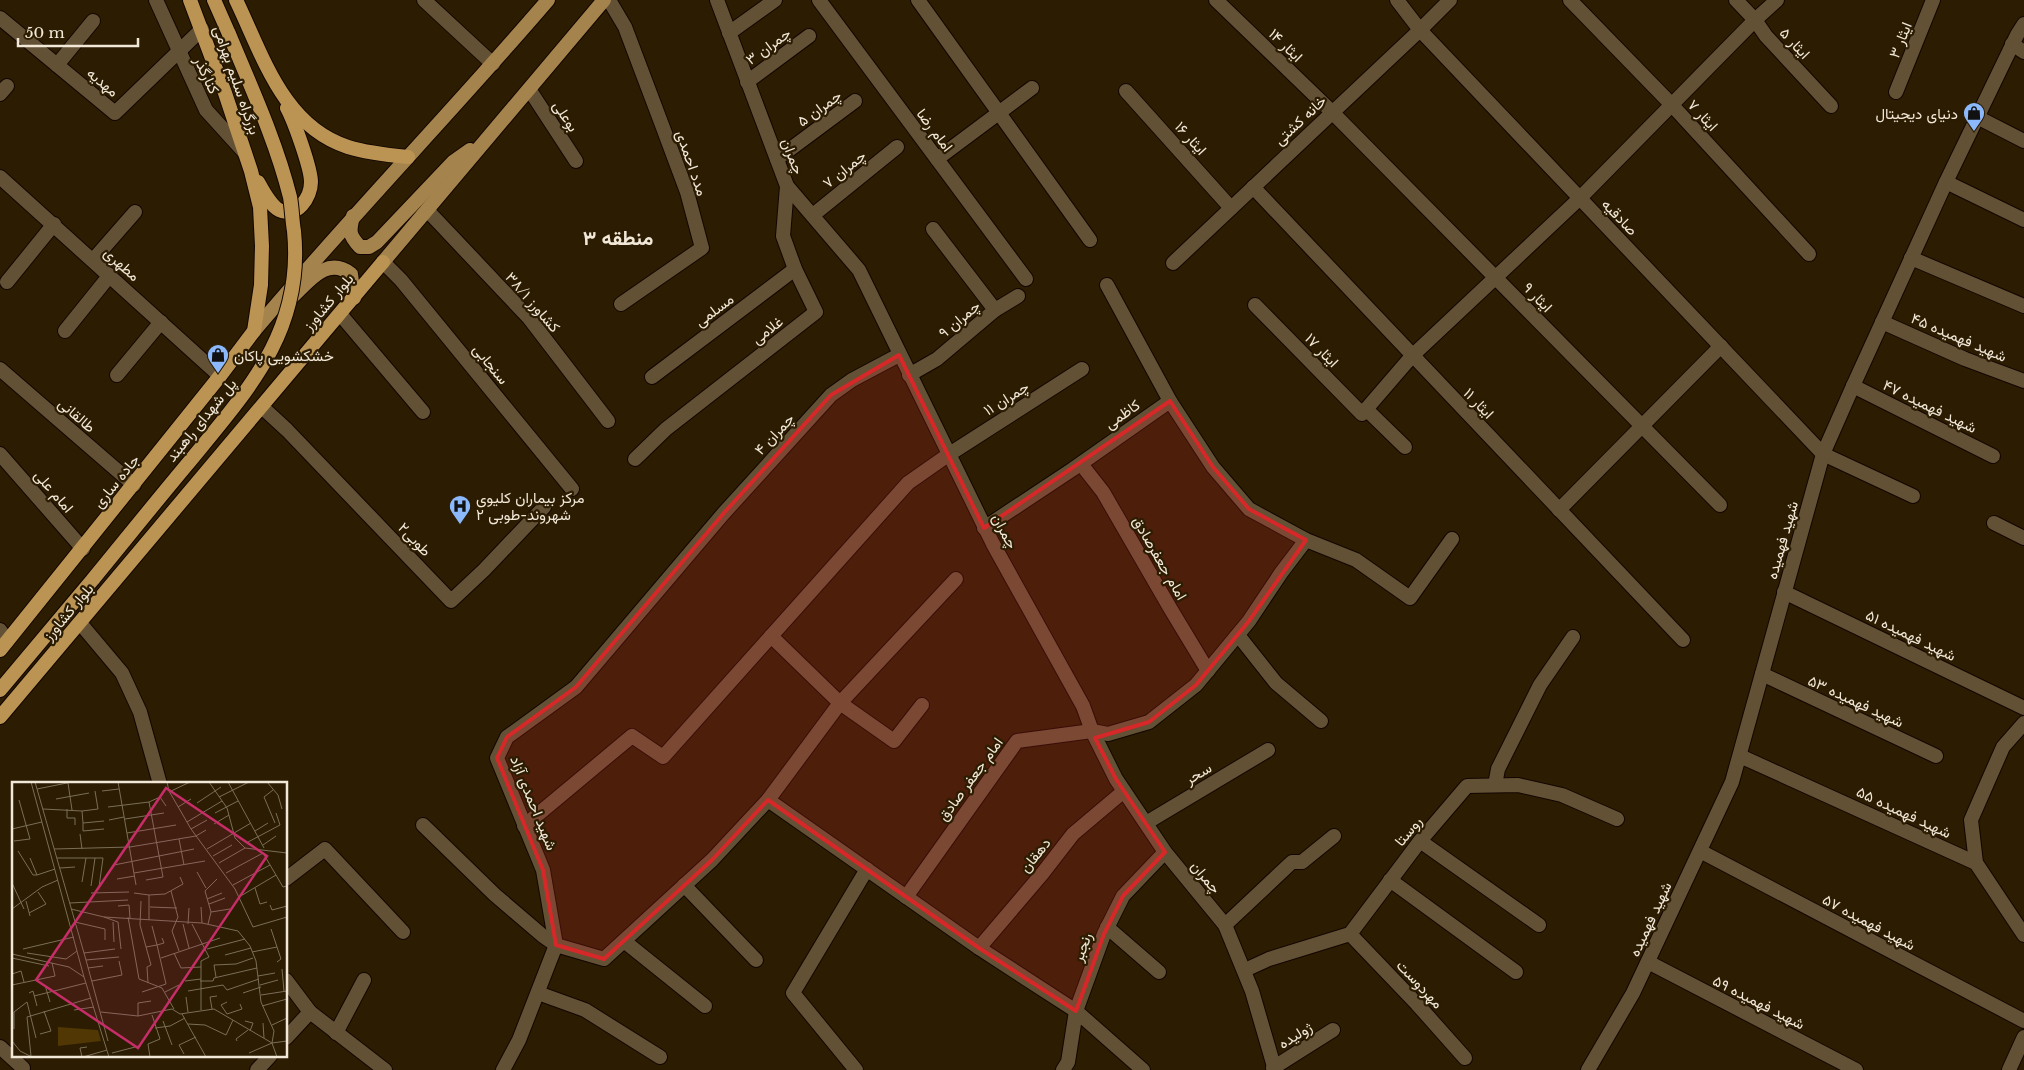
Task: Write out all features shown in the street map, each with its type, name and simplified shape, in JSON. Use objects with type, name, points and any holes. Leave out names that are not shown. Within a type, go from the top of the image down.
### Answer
[{"type":"highway","name":"بزرگراه سلیم بهرامی","points":[[190,0],[202,29],[251,171]]},
{"type":"highway","name":"پل شهدای راهبند","points":[[0,690],[243,396],[269,356],[281,332],[290,305],[296,265],[290,198],[274,147],[214,0]]},
{"type":"highway","points":[[236,0],[292,118],[311,181],[309,195],[301,206],[291,212],[279,210],[268,199],[251,171]]},
{"type":"highway","points":[[277,87],[294,111],[327,138],[348,147],[377,154],[408,157]]},
{"type":"highway","points":[[251,171],[260,207],[262,246],[261,285],[254,330]]},
{"type":"highway","name":"بلوار کشاورز","points":[[0,717],[383,262]]},
{"type":"highway","name":"جاده ساری","points":[[2,640],[83,549],[220,376],[254,330]]},
{"type":"main road","points":[[254,330],[352,216],[493,64],[548,0]]},
{"type":"main road","name":"بلوار کشاورز","points":[[383,262],[604,0]]},
{"type":"main road","points":[[352,216],[351,238],[360,247],[369,247],[377,242],[453,162],[491,134]]},
{"type":"main road","points":[[254,330],[323,269],[332,267],[342,268],[351,274],[354,298]]},
{"type":"street","name":"کنارگذر","points":[[156,0],[206,110],[245,153]]},
{"type":"street","points":[[424,0],[493,64]]},
{"type":"street","name":"مدد احمدی","points":[[609,0],[625,27],[662,125],[687,192],[702,248],[621,304]]},
{"type":"street","name":"چمران","points":[[717,0],[787,186],[859,270],[984,528],[1083,706],[1092,731],[1116,779],[1165,852],[1225,925],[1245,970],[1274,1069]]},
{"type":"street","points":[[729,33],[775,0]]},
{"type":"street","name":"امام رضا","points":[[819,0],[1026,279]]},
{"type":"street","points":[[918,0],[1090,240]]},
{"type":"street","name":"ایثار ۱۴","points":[[1216,0],[1332,112]]},
{"type":"street","name":"صادقیه","points":[[1397,0],[1420,30],[1823,454]]},
{"type":"street","name":"خانه کشتی","points":[[1173,263],[1450,0]]},
{"type":"street","name":"ایثار ۷","points":[[1570,0],[1671,104],[1809,254]]},
{"type":"street","name":"ایثار ۵","points":[[1736,0],[1755,20],[1766,36],[1832,106]]},
{"type":"street","points":[[1366,409],[1412,356],[1580,198],[1671,104],[1777,0]]},
{"type":"street","name":"ایثار ۳","points":[[1896,92],[1933,0]]},
{"type":"street","name":"مهدیه","points":[[0,18],[115,114],[202,29]]},
{"type":"street","points":[[57,65],[93,20]]},
{"type":"street","name":"شهید فهمیده","points":[[1593,1068],[1633,993],[1732,782],[1823,454],[1852,386],[1946,182],[1977,118],[2018,48],[2024,24]]},
{"type":"street","name":"چمران ۳","points":[[747,82],[809,36]]},
{"type":"street","points":[[936,159],[1032,88]]},
{"type":"street","name":"بوعلی","points":[[529,89],[576,161]]},
{"type":"street","name":"ایثار ۱۶","points":[[1126,91],[1232,208]]},
{"type":"street","name":"چمران ۵","points":[[777,159],[855,101]]},
{"type":"street","name":"ایثار ۹","points":[[1332,112],[1720,505]]},
{"type":"street","points":[[1977,118],[2024,140]]},
{"type":"street","name":"چمران ۷","points":[[812,215],[897,147]]},
{"type":"street","points":[[1946,182],[2024,220]]},
{"type":"street","name":"مطهری","points":[[2,184],[54,224],[220,376]]},
{"type":"street","name":"غلامی","points":[[635,459],[666,429],[816,312],[795,269],[783,236],[787,186]]},
{"type":"street","name":"ایثار ۱۱","points":[[1253,188],[1683,640]]},
{"type":"street","name":"کشاورز ۳۸/۱","points":[[427,210],[529,318],[608,421]]},
{"type":"street","points":[[93,260],[135,212]]},
{"type":"street","points":[[7,282],[54,224]]},
{"type":"street","name":"چمران ۹","points":[[909,375],[937,359],[995,310],[934,229]]},
{"type":"street","points":[[1911,258],[2024,306]]},
{"type":"street","name":"سنجابی","points":[[383,262],[401,280],[572,489]]},
{"type":"street","name":"مسلمی","points":[[652,377],[795,269]]},
{"type":"street","points":[[65,331],[110,276]]},
{"type":"street","points":[[1107,285],[1170,401],[1213,467],[1249,509],[1306,540],[1356,560],[1410,598],[1452,540]]},
{"type":"street","points":[[995,310],[1018,296]]},
{"type":"street","name":"ایثار ۱۷","points":[[1255,305],[1362,414],[1366,409],[1405,447]]},
{"type":"street","points":[[340,314],[423,412]]},
{"type":"street","points":[[116,375],[161,322]]},
{"type":"street","name":"شهید فهمیده ۴۵","points":[[1882,322],[1965,359],[2024,381]]},
{"type":"street","points":[[1559,510],[1720,346]]},
{"type":"street","name":"چمران ۴","points":[[689,554],[831,395],[852,380],[899,354]]},
{"type":"street","name":"چمران ۱۱","points":[[524,826],[632,736],[663,757],[908,483],[1082,369]]},
{"type":"street","name":"طالقانی","points":[[0,370],[134,485]]},
{"type":"street","name":"شهید فهمیده ۴۷","points":[[1852,386],[1993,456]]},
{"type":"street","name":"کاظمی","points":[[984,528],[1081,464],[1170,401]]},
{"type":"street","name":"طوبی۲","points":[[262,407],[287,430],[451,601],[484,570],[544,507]]},
{"type":"street","name":"امام علی","points":[[0,454],[83,549]]},
{"type":"street","points":[[1823,454],[1913,496]]},
{"type":"street","name":"امام جعفرصادق","points":[[1081,464],[1103,492],[1208,671]]},
{"type":"street","points":[[1994,523],[2024,538]]},
{"type":"street","name":"امام جعفر صادق","points":[[906,897],[1018,741],[1092,731],[1108,734],[1149,722],[1196,686],[1249,621],[1280,572],[1306,540]]},
{"type":"street","name":"شهید احمدی آزاد","points":[[556,945],[543,870],[497,758],[507,737],[576,687],[689,554]]},
{"type":"street","points":[[423,825],[495,895],[556,945],[604,959],[712,860],[768,800],[840,703],[956,579]]},
{"type":"street","name":"شهید فهمیده ۵۱","points":[[1784,592],[2024,708]]},
{"type":"street","points":[[80,623],[122,673],[140,712],[159,782]]},
{"type":"street","points":[[1238,635],[1276,683],[1321,721]]},
{"type":"street","points":[[771,636],[840,703],[894,741],[922,705]]},
{"type":"street","points":[[1495,785],[1498,769],[1540,685],[1572,637]]},
{"type":"street","name":"شهید فهمیده ۵۳","points":[[1762,674],[1936,756]]},
{"type":"street","points":[[2024,723],[2004,747],[1971,820],[1976,863],[2024,935]]},
{"type":"street","name":"سحر","points":[[1146,823],[1268,750]]},
{"type":"street","name":"شهید فهمیده ۵۵","points":[[1740,756],[1976,863]]},
{"type":"street","name":"روستا","points":[[1350,934],[1420,841],[1468,786],[1518,785],[1562,795],[1617,819]]},
{"type":"street","name":"دهقان","points":[[979,948],[1042,874],[1073,834],[1124,791]]},
{"type":"street","points":[[768,800],[979,948],[1076,1011],[1143,1070]]},
{"type":"street","points":[[1225,925],[1292,862],[1302,862],[1334,836]]},
{"type":"street","points":[[1420,841],[1539,925]]},
{"type":"street","points":[[288,877],[325,849],[403,932]]},
{"type":"street","name":"شهید فهمیده ۵۷","points":[[1700,851],[2024,1021]]},
{"type":"street","name":"رنجبر","points":[[1063,1070],[1068,1062],[1076,1011],[1107,927],[1123,896],[1165,852]]},
{"type":"street","points":[[856,1070],[793,992],[867,870]]},
{"type":"street","points":[[1390,880],[1516,972]]},
{"type":"street","points":[[684,885],[756,960]]},
{"type":"street","points":[[1107,927],[1159,972]]},
{"type":"street","points":[[1245,970],[1269,959],[1350,934]]},
{"type":"street","name":"مهردوست","points":[[1350,934],[1417,1004],[1465,1058]]},
{"type":"street","points":[[624,941],[705,1006]]},
{"type":"street","points":[[503,1070],[519,1040],[556,945]]},
{"type":"street","name":"شهید فهمیده ۵۹","points":[[1648,962],[1856,1070]]},
{"type":"street","points":[[336,1033],[364,980]]},
{"type":"street","points":[[288,983],[310,1012],[384,1070]]},
{"type":"street","points":[[538,993],[585,1010],[660,1056]]},
{"type":"street","points":[[288,1036],[310,1012]]},
{"type":"street","name":"ژولیده","points":[[1274,1069],[1334,1030]]},
{"type":"street","points":[[2009,1070],[2024,1037]]},
{"type":"street","points":[[0,1047],[23,1068]]},
{"type":"street","points":[[257,1070],[268,1058]]},
{"type":"highlighted area","points":[[899,355],[984,528],[1170,401],[1213,467],[1249,509],[1306,540],[1249,621],[1196,685],[1149,722],[1095,738],[1116,779],[1165,852],[1123,896],[1104,934],[1076,1011],[979,948],[768,800],[712,860],[604,959],[556,945],[543,870],[497,758],[507,737],[576,687],[723,514],[831,395]]},
{"type":"place","name":"دنیای دیجیتال","points":[[1974,132]]},
{"type":"place","name":"خشکشویی پاکان","points":[[218,374]]},
{"type":"place","name":"مرکز بیماران کلیوی شهروند-طوبی ۲","points":[[460,525]]},
{"type":"district","name":"منطقه ۳","points":[[618,238]]}]
